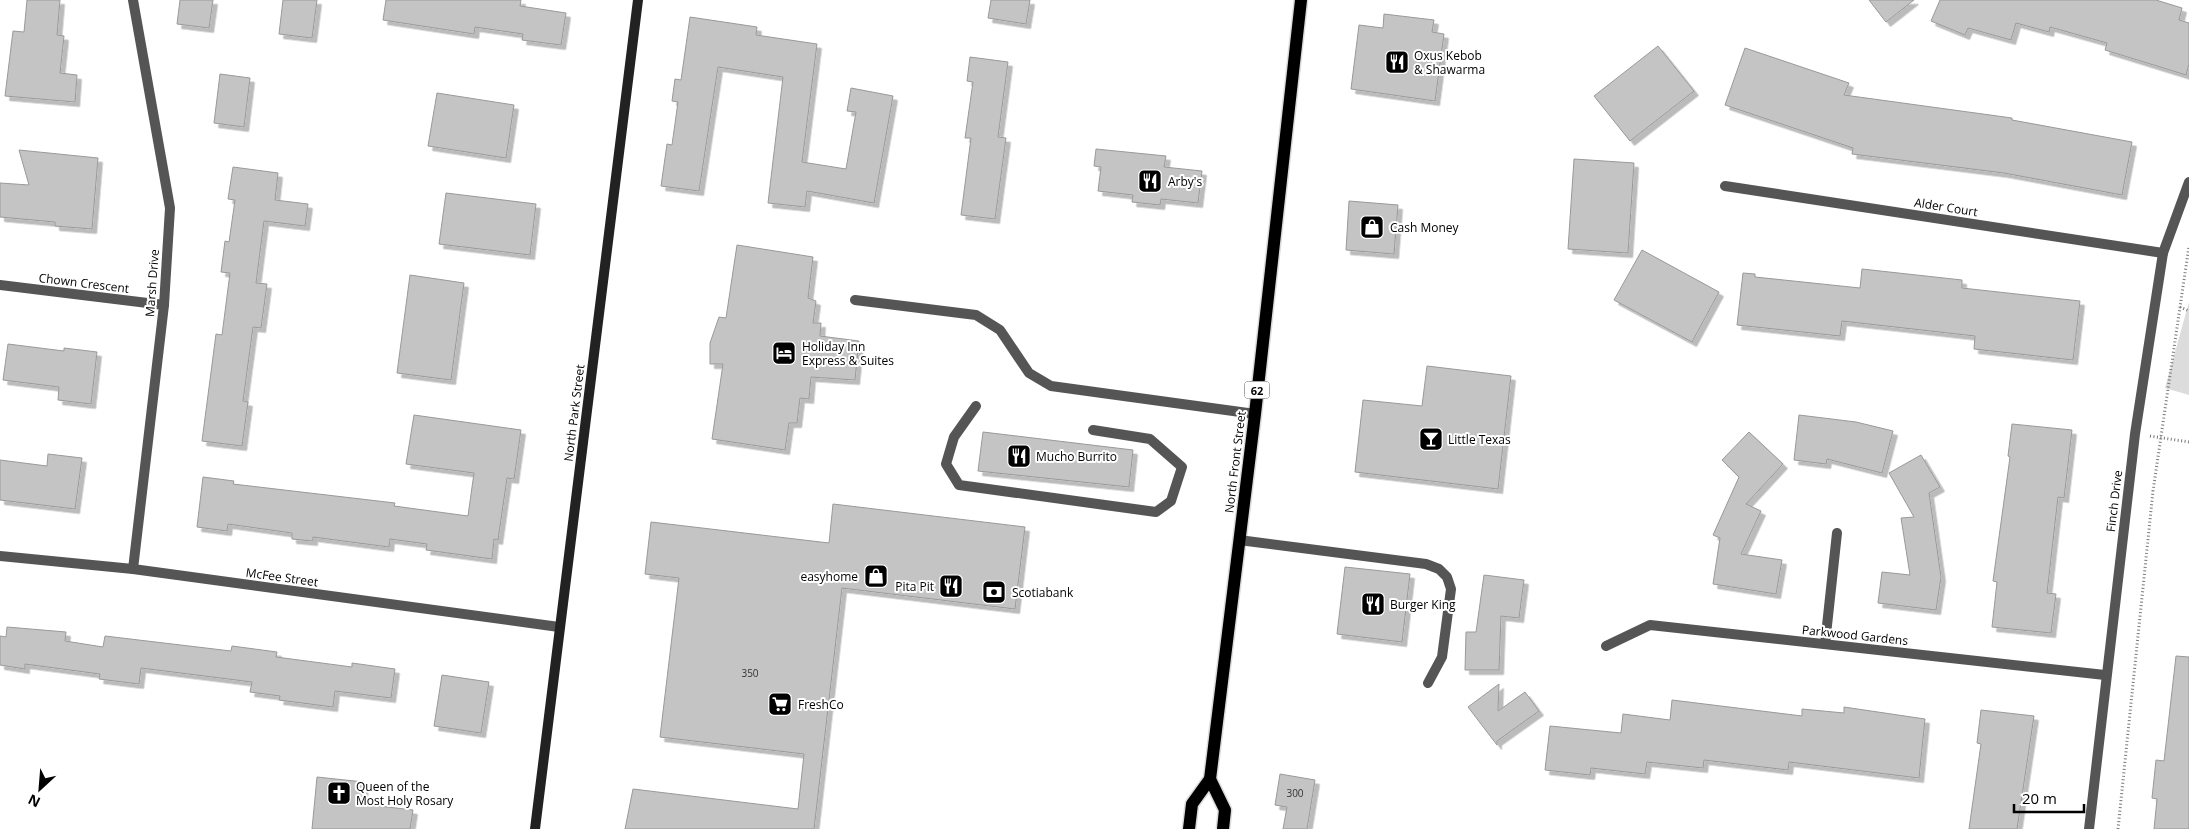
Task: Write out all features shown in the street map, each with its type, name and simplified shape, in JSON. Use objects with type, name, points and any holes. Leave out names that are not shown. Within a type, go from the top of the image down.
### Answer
[{"type":"main road","name":"North Front Street","points":[[1189,829],[1192,804],[1210,779],[1255,414],[1301,0]]},
{"type":"main road","points":[[1210,779],[1225,810],[1223,829]]},
{"type":"street","name":"Marsh Drive","points":[[132,0],[170,208],[164,306],[133,569]]},
{"type":"street","name":"North Park Street","points":[[535,829],[638,0]]},
{"type":"street","name":"Finch Drive","points":[[2089,829],[2105,675],[2135,434],[2163,253],[2189,182]]},
{"type":"street","name":"Alder Court","points":[[1725,186],[2163,253]]},
{"type":"street","name":"Chown Crescent","points":[[0,285],[164,306]]},
{"type":"street","points":[[855,300],[976,314],[1000,330],[1029,373],[1051,386],[1255,414]]},
{"type":"street","points":[[976,406],[954,437],[946,464],[959,485],[1156,512],[1171,501],[1182,467],[1150,439],[1093,430]]},
{"type":"street","points":[[1825,644],[1837,533]]},
{"type":"street","points":[[1239,540],[1426,564],[1440,569],[1448,577],[1451,589],[1442,657],[1428,682]]},
{"type":"street","name":"McFee Street","points":[[0,556],[133,569],[559,627]]},
{"type":"street","name":"Parkwood Gardens","points":[[1606,646],[1650,624],[2105,675]]},
{"type":"path","points":[[2118,829],[2153,491],[2189,246]]},
{"type":"path","points":[[2180,307],[2189,311]]},
{"type":"path","points":[[2135,434],[2189,442]]},
{"type":"shaded area","points":[[2189,302],[2189,395],[2165,388]]},
{"type":"building","points":[[27,0],[60,0],[57,35],[64,36],[60,73],[77,75],[75,102],[5,96],[13,31],[24,32]]},
{"type":"building","points":[[180,0],[213,0],[209,28],[177,24]]},
{"type":"building","points":[[283,0],[317,0],[312,38],[279,34]]},
{"type":"building","points":[[386,0],[521,0],[520,6],[566,13],[561,45],[522,40],[523,34],[475,27],[474,34],[383,20]]},
{"type":"building","points":[[991,0],[1030,0],[1026,24],[988,18]]},
{"type":"building","points":[[1869,0],[1914,0],[1886,22]]},
{"type":"building","points":[[1940,0],[2156,0],[2182,8],[2179,20],[2189,23],[2189,64],[2186,75],[2105,50],[2107,43],[2050,27],[2049,32],[2016,23],[2011,40],[1968,28],[1965,35],[1931,21]]},
{"type":"building","name":"Oxus Kebob & Shawarma","points":[[1384,14],[1434,20],[1432,32],[1444,34],[1435,101],[1351,89],[1359,25],[1383,28]]},
{"type":"building","points":[[690,17],[757,27],[756,35],[817,44],[802,162],[846,169],[856,112],[847,111],[851,88],[893,96],[874,203],[807,191],[805,207],[768,203],[783,77],[718,67],[699,191],[661,186],[667,144],[672,145],[678,102],[672,101],[675,79],[681,80]]},
{"type":"building","points":[[1658,46],[1694,91],[1630,141],[1594,96]]},
{"type":"building","points":[[1745,48],[1849,83],[1844,95],[2012,118],[2012,120],[2132,142],[2122,195],[2004,173],[1852,154],[1853,148],[1725,105]]},
{"type":"building","points":[[970,57],[1008,62],[998,137],[1006,138],[995,219],[961,215],[971,138],[965,138],[973,82],[967,81]]},
{"type":"building","points":[[220,74],[250,78],[244,127],[214,123]]},
{"type":"building","points":[[437,93],[514,105],[506,158],[428,146]]},
{"type":"building","name":"Arby's","points":[[1096,149],[1166,156],[1164,167],[1202,171],[1198,203],[1161,199],[1160,205],[1132,202],[1133,195],[1098,191],[1101,167],[1094,166]]},
{"type":"building","points":[[19,150],[98,158],[92,229],[55,226],[55,222],[0,217],[0,183],[29,185]]},
{"type":"building","points":[[1574,159],[1634,163],[1628,253],[1568,249]]},
{"type":"building","points":[[233,167],[278,173],[275,200],[308,204],[305,226],[264,221],[256,283],[267,284],[261,328],[253,327],[243,401],[248,402],[242,446],[202,441],[216,334],[222,335],[230,273],[221,272],[225,241],[229,242],[235,200],[228,199]]},
{"type":"building","points":[[446,193],[536,204],[530,255],[439,244]]},
{"type":"building","name":"Cash Money","points":[[1349,201],[1398,205],[1394,254],[1346,250]]},
{"type":"building","name":"Holiday Inn Express & Suites","points":[[737,245],[813,257],[808,298],[816,301],[813,323],[821,323],[820,336],[859,341],[855,380],[811,377],[809,399],[800,398],[797,423],[789,423],[785,450],[712,439],[723,364],[710,364],[710,343],[719,317],[726,318]]},
{"type":"building","points":[[1642,250],[1719,292],[1692,342],[1614,300]]},
{"type":"building","points":[[1862,269],[1962,280],[1962,288],[2080,301],[2073,360],[1974,349],[1975,336],[1842,321],[1840,336],[1737,325],[1743,273],[1755,274],[1755,277],[1860,288]]},
{"type":"building","points":[[410,275],[464,283],[451,380],[397,373]]},
{"type":"building","points":[[8,344],[64,351],[64,348],[97,352],[91,404],[58,400],[59,387],[3,380]]},
{"type":"building","name":"Little Texas","points":[[1427,366],[1511,376],[1498,489],[1355,472],[1363,400],[1422,406]]},
{"type":"building","points":[[414,415],[521,430],[514,479],[507,478],[498,540],[494,539],[492,559],[426,550],[427,544],[390,539],[389,547],[313,537],[313,541],[292,539],[292,533],[228,524],[227,531],[197,527],[203,477],[234,481],[233,484],[395,503],[394,506],[468,516],[474,473],[406,464]]},
{"type":"building","points":[[1799,415],[1856,422],[1893,431],[1882,473],[1827,459],[1826,464],[1794,460]]},
{"type":"building","points":[[2012,424],[2072,430],[2064,498],[2058,497],[2047,593],[2056,594],[2051,633],[1992,627],[1997,582],[1993,581],[2010,457],[2008,456]]},
{"type":"building","points":[[983,432],[1133,450],[1129,487],[978,471]]},
{"type":"building","points":[[1749,432],[1783,464],[1746,504],[1761,511],[1741,554],[1782,560],[1776,594],[1713,584],[1720,538],[1713,535],[1739,477],[1722,460]]},
{"type":"building","points":[[48,454],[82,458],[75,509],[0,500],[0,460],[47,466]]},
{"type":"building","points":[[1921,455],[1940,487],[1929,493],[1941,577],[1936,610],[1878,603],[1882,572],[1910,575],[1901,518],[1914,517],[1889,473]]},
{"type":"building","points":[[833,504],[1025,527],[1015,609],[842,588],[814,829],[625,829],[633,789],[798,809],[804,754],[660,737],[679,578],[645,574],[651,522],[829,543]]},
{"type":"building","name":"Burger King","points":[[1345,567],[1410,574],[1402,642],[1337,634]]},
{"type":"building","points":[[1484,575],[1524,580],[1519,618],[1501,616],[1499,670],[1465,670],[1466,632],[1476,632]]},
{"type":"building","points":[[7,627],[66,632],[65,641],[103,647],[105,636],[231,651],[232,646],[277,652],[276,657],[352,667],[352,663],[395,669],[391,698],[335,691],[333,707],[279,700],[280,696],[250,692],[252,682],[141,668],[139,684],[99,679],[100,674],[25,664],[25,669],[0,665],[0,636],[6,637]]},
{"type":"building","points":[[2176,656],[2189,657],[2189,829],[2154,829],[2157,799],[2152,798],[2156,760],[2164,761]]},
{"type":"building","points":[[442,675],[489,682],[481,733],[434,726]]},
{"type":"building","points":[[1499,684],[1498,711],[1525,692],[1539,711],[1497,741],[1497,745],[1468,707]]},
{"type":"building","points":[[1672,700],[1802,716],[1802,709],[1844,713],[1844,707],[1925,719],[1919,778],[1789,762],[1788,770],[1704,760],[1703,768],[1647,762],[1645,774],[1591,768],[1590,775],[1545,770],[1550,726],[1621,733],[1623,714],[1670,720]]},
{"type":"building","points":[[1981,710],[2034,716],[2017,829],[1969,829],[1981,744],[1977,743]]},
{"type":"building","points":[[1280,774],[1315,780],[1307,829],[1283,829],[1287,807],[1275,805]]},
{"type":"building","name":"Queen of the Most Holy Rosary","points":[[317,777],[364,782],[362,804],[413,810],[410,829],[312,829]]},
{"type":"place","name":"Oxus Kebob & Shawarma","points":[[1397,62]]},
{"type":"place","name":"Arby's","points":[[1150,181]]},
{"type":"place","name":"Cash Money","points":[[1372,227]]},
{"type":"place","name":"Holiday Inn Express & Suites","points":[[784,353]]},
{"type":"place","name":"Little Texas","points":[[1431,439]]},
{"type":"place","name":"Mucho Burrito","points":[[1019,456]]},
{"type":"place","name":"easyhome","points":[[876,576]]},
{"type":"place","name":"Pita Pit","points":[[951,586]]},
{"type":"place","name":"Scotiabank","points":[[994,592]]},
{"type":"place","name":"Burger King","points":[[1373,604]]},
{"type":"place","name":"FreshCo","points":[[780,704]]},
{"type":"place","name":"Queen of the Most Holy Rosary","points":[[339,793]]}]
